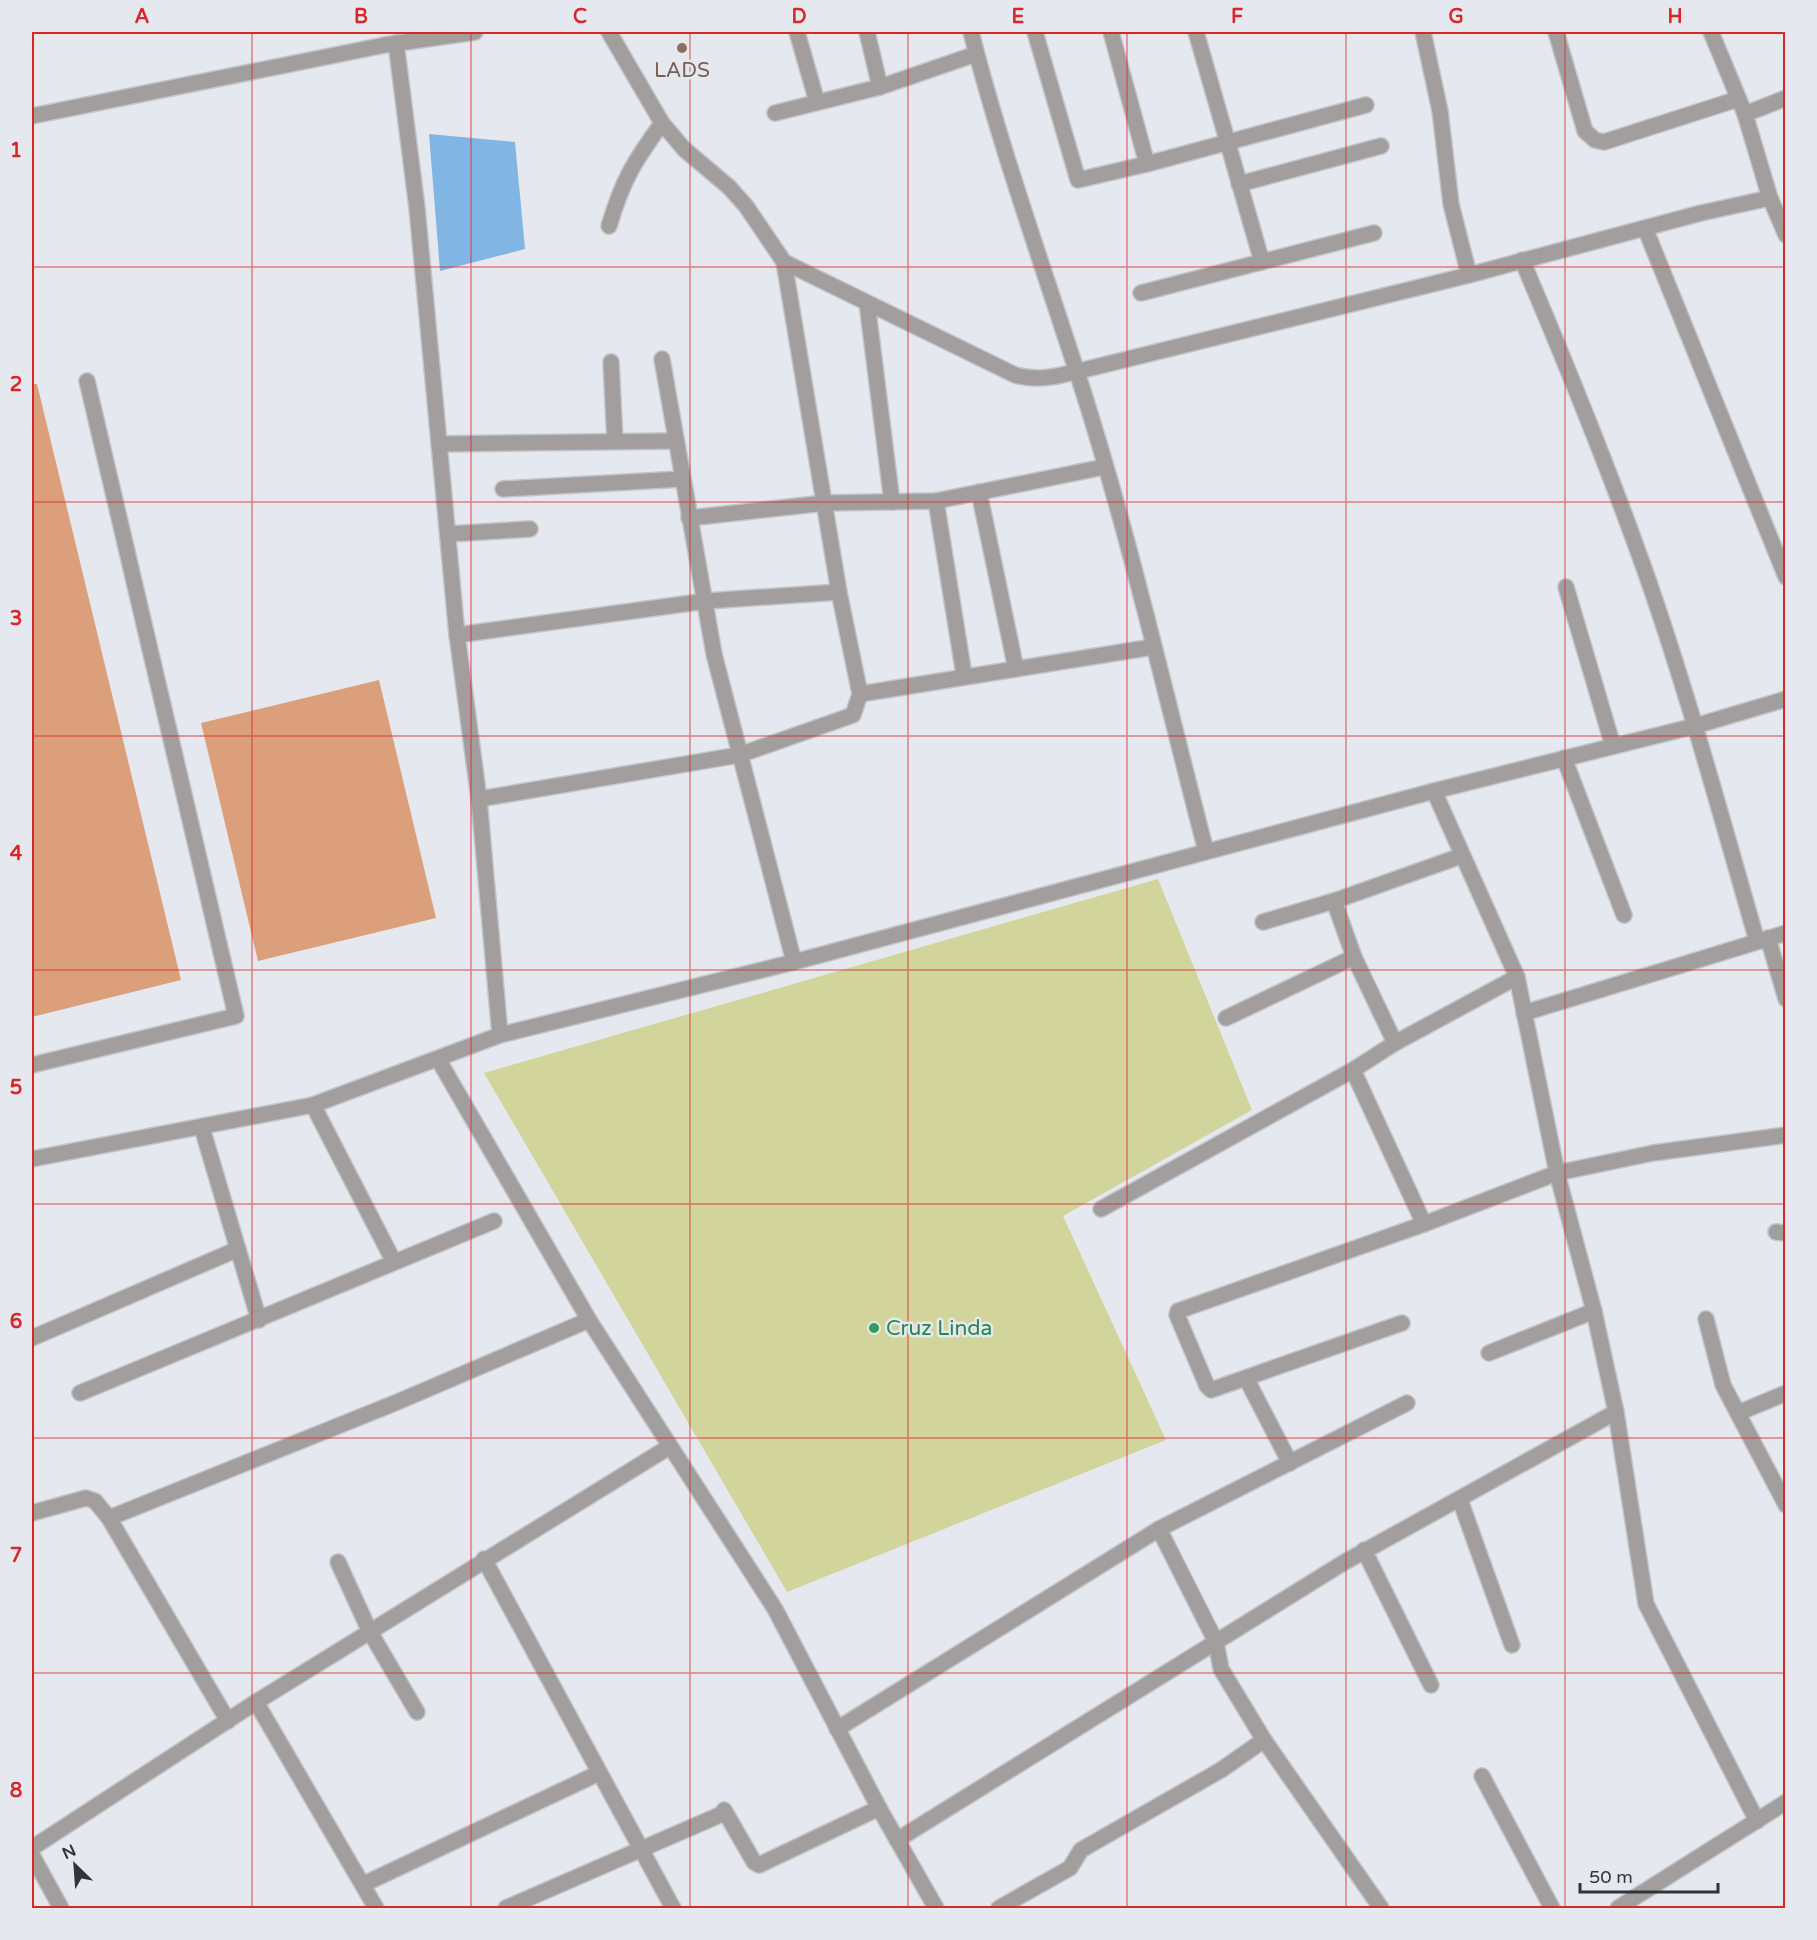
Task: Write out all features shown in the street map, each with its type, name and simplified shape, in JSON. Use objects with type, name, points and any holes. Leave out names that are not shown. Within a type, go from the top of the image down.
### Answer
[{"type":"street","points":[[32,116],[396,43],[476,32]]},
{"type":"street","points":[[479,799],[739,755],[842,721],[853,715],[860,694],[839,592],[784,262],[746,206],[729,187],[684,149],[662,123],[609,32]]},
{"type":"street","points":[[797,32],[817,102]]},
{"type":"street","points":[[867,32],[880,87]]},
{"type":"street","points":[[970,32],[1104,467],[1206,851]]},
{"type":"street","points":[[1035,32],[1078,180],[1147,164],[1366,105]]},
{"type":"street","points":[[1111,32],[1147,164]]},
{"type":"street","points":[[1196,32],[1262,262]]},
{"type":"street","points":[[1423,32],[1440,111],[1451,204],[1469,275]]},
{"type":"street","points":[[1556,32],[1585,131],[1595,140],[1604,142],[1738,99]]},
{"type":"street","points":[[1711,32],[1745,114],[1770,198],[1785,235]]},
{"type":"street","points":[[396,43],[417,208],[457,635],[479,799],[500,1035]]},
{"type":"street","points":[[775,113],[880,87],[976,54]]},
{"type":"street","points":[[1745,114],[1785,98]]},
{"type":"street","points":[[609,226],[621,185],[662,123]]},
{"type":"street","points":[[1239,184],[1381,146]]},
{"type":"street","points":[[784,262],[1015,375],[1041,379],[1469,275],[1645,228],[1770,198]]},
{"type":"street","points":[[1645,228],[1785,577]]},
{"type":"street","points":[[1142,293],[1374,233]]},
{"type":"street","points":[[1522,260],[1560,350],[1640,556],[1763,939],[1785,999]]},
{"type":"street","points":[[867,303],[892,502]]},
{"type":"street","points":[[662,358],[714,654],[794,962]]},
{"type":"street","points":[[611,362],[615,441]]},
{"type":"street","points":[[32,1065],[236,1017],[87,381]]},
{"type":"street","points":[[439,444],[675,441]]},
{"type":"street","points":[[690,518],[825,503],[936,501],[1104,467]]},
{"type":"street","points":[[503,489],[682,479]]},
{"type":"street","points":[[979,492],[1016,669]]},
{"type":"street","points":[[936,501],[964,675]]},
{"type":"street","points":[[449,534],[530,528]]},
{"type":"street","points":[[1566,587],[1613,746]]},
{"type":"street","points":[[457,635],[706,601],[839,592]]},
{"type":"street","points":[[860,694],[964,675],[1016,669],[1153,646]]},
{"type":"street","points":[[32,1159],[202,1128],[313,1104],[500,1035],[794,962],[1434,791],[1695,726],[1785,699]]},
{"type":"street","points":[[1564,758],[1624,915]]},
{"type":"street","points":[[1434,791],[1461,856],[1517,977],[1557,1173],[1594,1311],[1616,1412],[1646,1604],[1679,1674],[1757,1821]]},
{"type":"street","points":[[1263,922],[1334,901],[1461,856]]},
{"type":"street","points":[[1334,901],[1354,957],[1395,1043]]},
{"type":"street","points":[[1524,1013],[1785,933]]},
{"type":"street","points":[[1226,1018],[1354,957]]},
{"type":"street","points":[[1101,1209],[1517,977]]},
{"type":"street","points":[[438,1059],[589,1320],[775,1609],[879,1808],[936,1908]]},
{"type":"street","points":[[1353,1070],[1424,1224]]},
{"type":"street","points":[[313,1104],[394,1262]]},
{"type":"street","points":[[202,1128],[259,1320]]},
{"type":"street","points":[[1402,1323],[1211,1390],[1207,1386],[1178,1318],[1178,1311],[1424,1224],[1557,1173],[1653,1153],[1785,1134]]},
{"type":"street","points":[[80,1393],[494,1221]]},
{"type":"street","points":[[32,1338],[238,1249]]},
{"type":"street","points":[[1489,1353],[1594,1311]]},
{"type":"street","points":[[1706,1319],[1717,1366],[1785,1505]]},
{"type":"street","points":[[109,1518],[395,1403],[589,1320]]},
{"type":"street","points":[[1246,1378],[1290,1464]]},
{"type":"street","points":[[1738,1413],[1785,1393]]},
{"type":"street","points":[[837,1729],[1159,1529],[1407,1403]]},
{"type":"street","points":[[897,1840],[1364,1550],[1460,1500],[1616,1412]]},
{"type":"street","points":[[32,1848],[256,1702],[484,1559],[669,1447]]},
{"type":"street","points":[[32,1513],[86,1498],[94,1501],[109,1518],[228,1721]]},
{"type":"street","points":[[1460,1500],[1512,1645]]},
{"type":"street","points":[[1159,1529],[1216,1642],[1221,1669],[1264,1740],[1381,1908]]},
{"type":"street","points":[[1364,1550],[1431,1685]]},
{"type":"street","points":[[484,1559],[639,1849],[673,1908]]},
{"type":"street","points":[[338,1562],[370,1632],[417,1712]]},
{"type":"street","points":[[256,1702],[376,1908]]},
{"type":"street","points":[[999,1908],[1070,1868],[1081,1850],[1221,1770],[1264,1740]]},
{"type":"street","points":[[364,1884],[599,1773]]},
{"type":"street","points":[[1482,1776],[1552,1908]]},
{"type":"street","points":[[1618,1908],[1785,1802]]},
{"type":"street","points":[[506,1908],[722,1814],[724,1810],[754,1862],[764,1864],[879,1808]]},
{"type":"street","points":[[32,1855],[61,1908]]},
{"type":"green space","name":"Cruz Linda","points":[[1158,879],[1252,1110],[1063,1216],[1166,1440],[787,1592],[484,1073]]},
{"type":"water","points":[[429,134],[515,142],[525,249],[440,271]]},
{"type":"building","points":[[32,384],[37,384],[181,980],[32,1017]]},
{"type":"building","points":[[379,680],[436,918],[258,961],[201,723]]},
{"type":"place","name":"LADS","points":[[682,48]]},
{"type":"place","name":"Cruz Linda","points":[[874,1328]]}]
